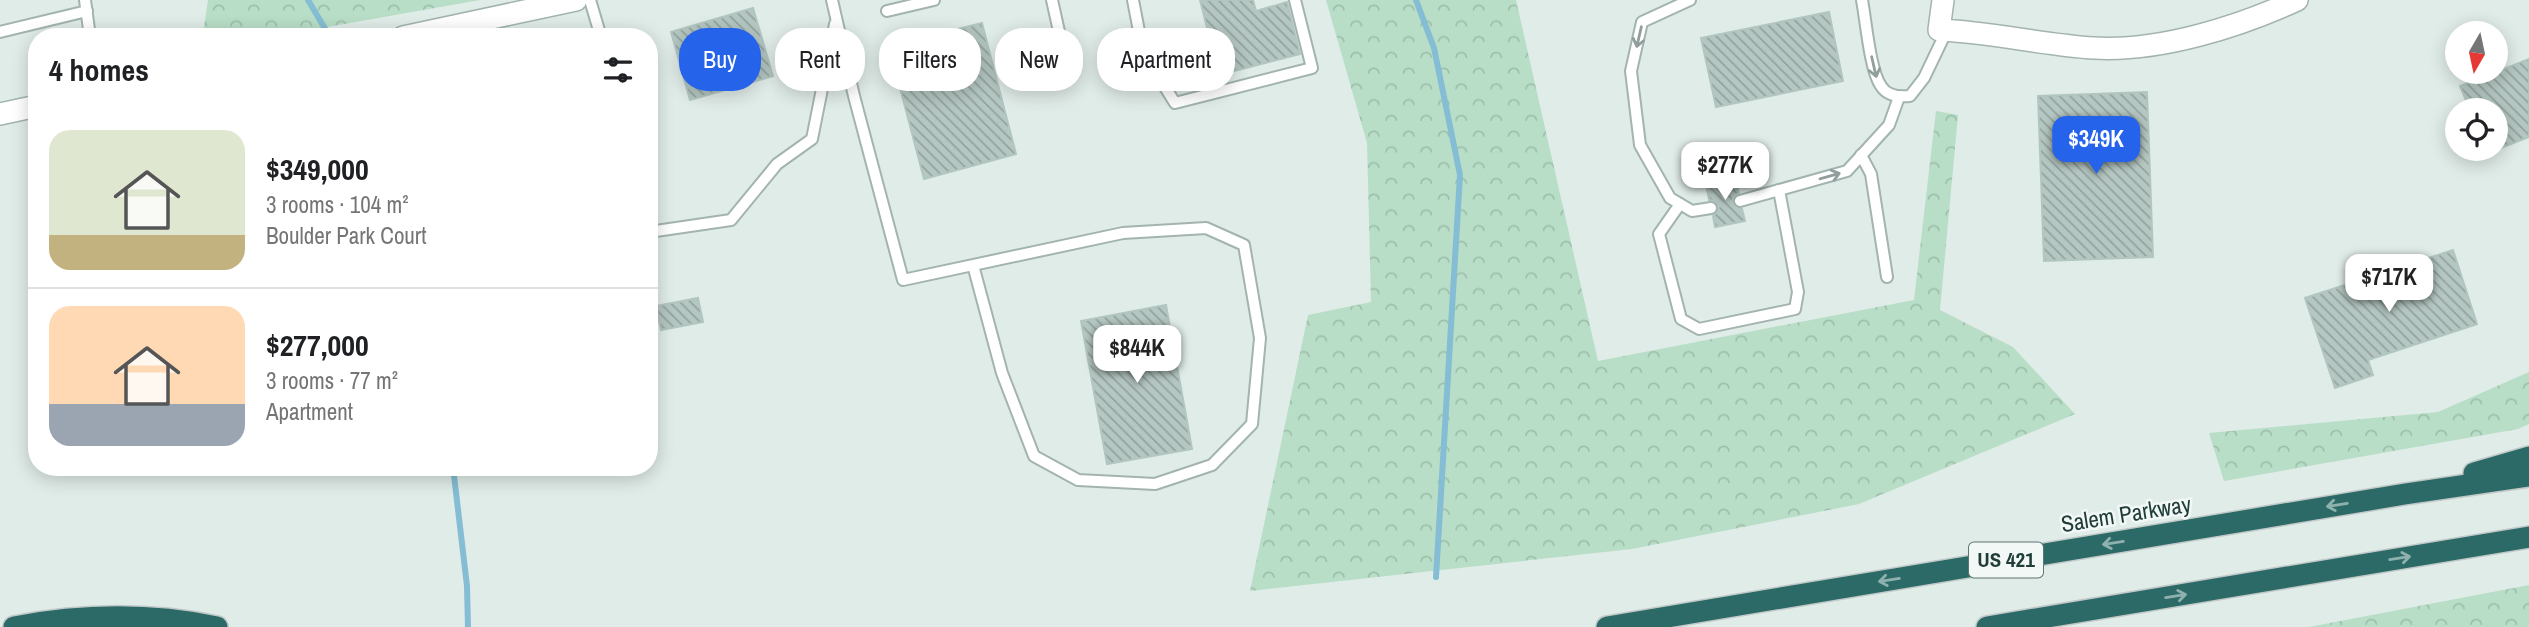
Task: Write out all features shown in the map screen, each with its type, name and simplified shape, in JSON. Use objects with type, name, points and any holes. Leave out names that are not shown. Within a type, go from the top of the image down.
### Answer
[{"type":"highway","points":[[2405,494],[2529,457]]},
{"type":"highway","name":"Salem Parkway","points":[[1607,627],[2405,494],[2529,476]]},
{"type":"highway","points":[[1987,627],[2529,537]]},
{"type":"highway","points":[[14,627],[106,616],[175,620],[217,627]]},
{"type":"street","points":[[445,28],[576,0]]},
{"type":"street","points":[[1943,0],[1943,30],[2095,48],[2174,43],[2297,0]]},
{"type":"street","points":[[0,114],[28,108]]},
{"type":"lane","points":[[590,0],[598,28]]},
{"type":"lane","points":[[832,0],[854,96],[903,280],[973,265],[1123,233],[1206,229],[1244,245],[1260,338],[1252,424],[1212,465],[1155,484],[1078,480],[1034,456],[1002,373],[973,265]]},
{"type":"lane","points":[[887,11],[934,0]]},
{"type":"lane","points":[[1052,0],[1058,28]]},
{"type":"lane","points":[[1133,0],[1143,52],[1175,103],[1312,68],[1295,0]]},
{"type":"lane","points":[[1690,0],[1642,22],[1631,71],[1640,145],[1670,198],[1692,211],[1711,208]]},
{"type":"lane","points":[[1862,0],[1875,75],[1882,89],[1899,97],[1910,96],[1924,78],[1943,30]]},
{"type":"lane","points":[[0,32],[86,5],[89,28]]},
{"type":"lane","points":[[658,231],[731,220],[776,164],[812,139],[836,20]]},
{"type":"lane","points":[[1740,201],[1847,171],[1889,125],[1899,97]]},
{"type":"lane","points":[[1861,155],[1871,174],[1888,277]]},
{"type":"lane","points":[[1680,204],[1659,234],[1681,319],[1699,329],[1795,310],[1798,292],[1779,190]]},
{"type":"green space","points":[[208,0],[480,0],[322,28],[204,28]]},
{"type":"green space","points":[[1326,0],[1516,0],[1598,361],[1914,300],[1936,111],[1958,115],[1940,310],[2013,347],[2075,414],[1859,504],[1632,549],[1250,591],[1308,315],[1371,302],[1367,143]]},
{"type":"green space","points":[[2529,372],[2529,424],[2518,429],[2224,481],[2209,433],[2438,412]]},
{"type":"green space","points":[[2529,585],[2529,627],[2309,627]]},
{"type":"building","points":[[1200,0],[1253,0],[1256,11],[1287,2],[1300,54],[1235,71],[1235,28],[1207,28]]},
{"type":"building","points":[[753,8],[759,28],[685,28]]},
{"type":"building","points":[[1829,12],[1843,81],[1716,107],[1701,38]]},
{"type":"building","points":[[982,23],[995,73],[995,91],[1000,91],[1016,154],[924,179],[901,91],[981,91],[981,28],[962,28]]},
{"type":"building","points":[[679,30],[679,61],[671,32]]},
{"type":"building","points":[[761,35],[773,76],[761,79]]},
{"type":"building","points":[[2529,59],[2529,137],[2508,145],[2508,98],[2465,98],[2460,86],[2508,84],[2508,67]]},
{"type":"building","points":[[687,91],[721,91],[690,100]]},
{"type":"building","points":[[2147,92],[2153,257],[2044,261],[2038,96]]},
{"type":"building","points":[[1735,178],[1739,193],[1734,196],[1732,202],[1735,207],[1742,209],[1745,221],[1715,227],[1713,216],[1719,206],[1709,200],[1706,184]]},
{"type":"building","points":[[2453,250],[2477,324],[2368,360],[2373,375],[2335,388],[2305,298]]},
{"type":"building","points":[[698,298],[703,322],[661,330],[658,306]]},
{"type":"building","points":[[1166,305],[1192,449],[1107,464],[1081,321]]},
{"type":"waterway","points":[[308,0],[325,28]]},
{"type":"waterway","points":[[1416,0],[1434,48],[1460,175],[1436,577]]},
{"type":"waterway","points":[[454,476],[467,586],[468,627]]}]
